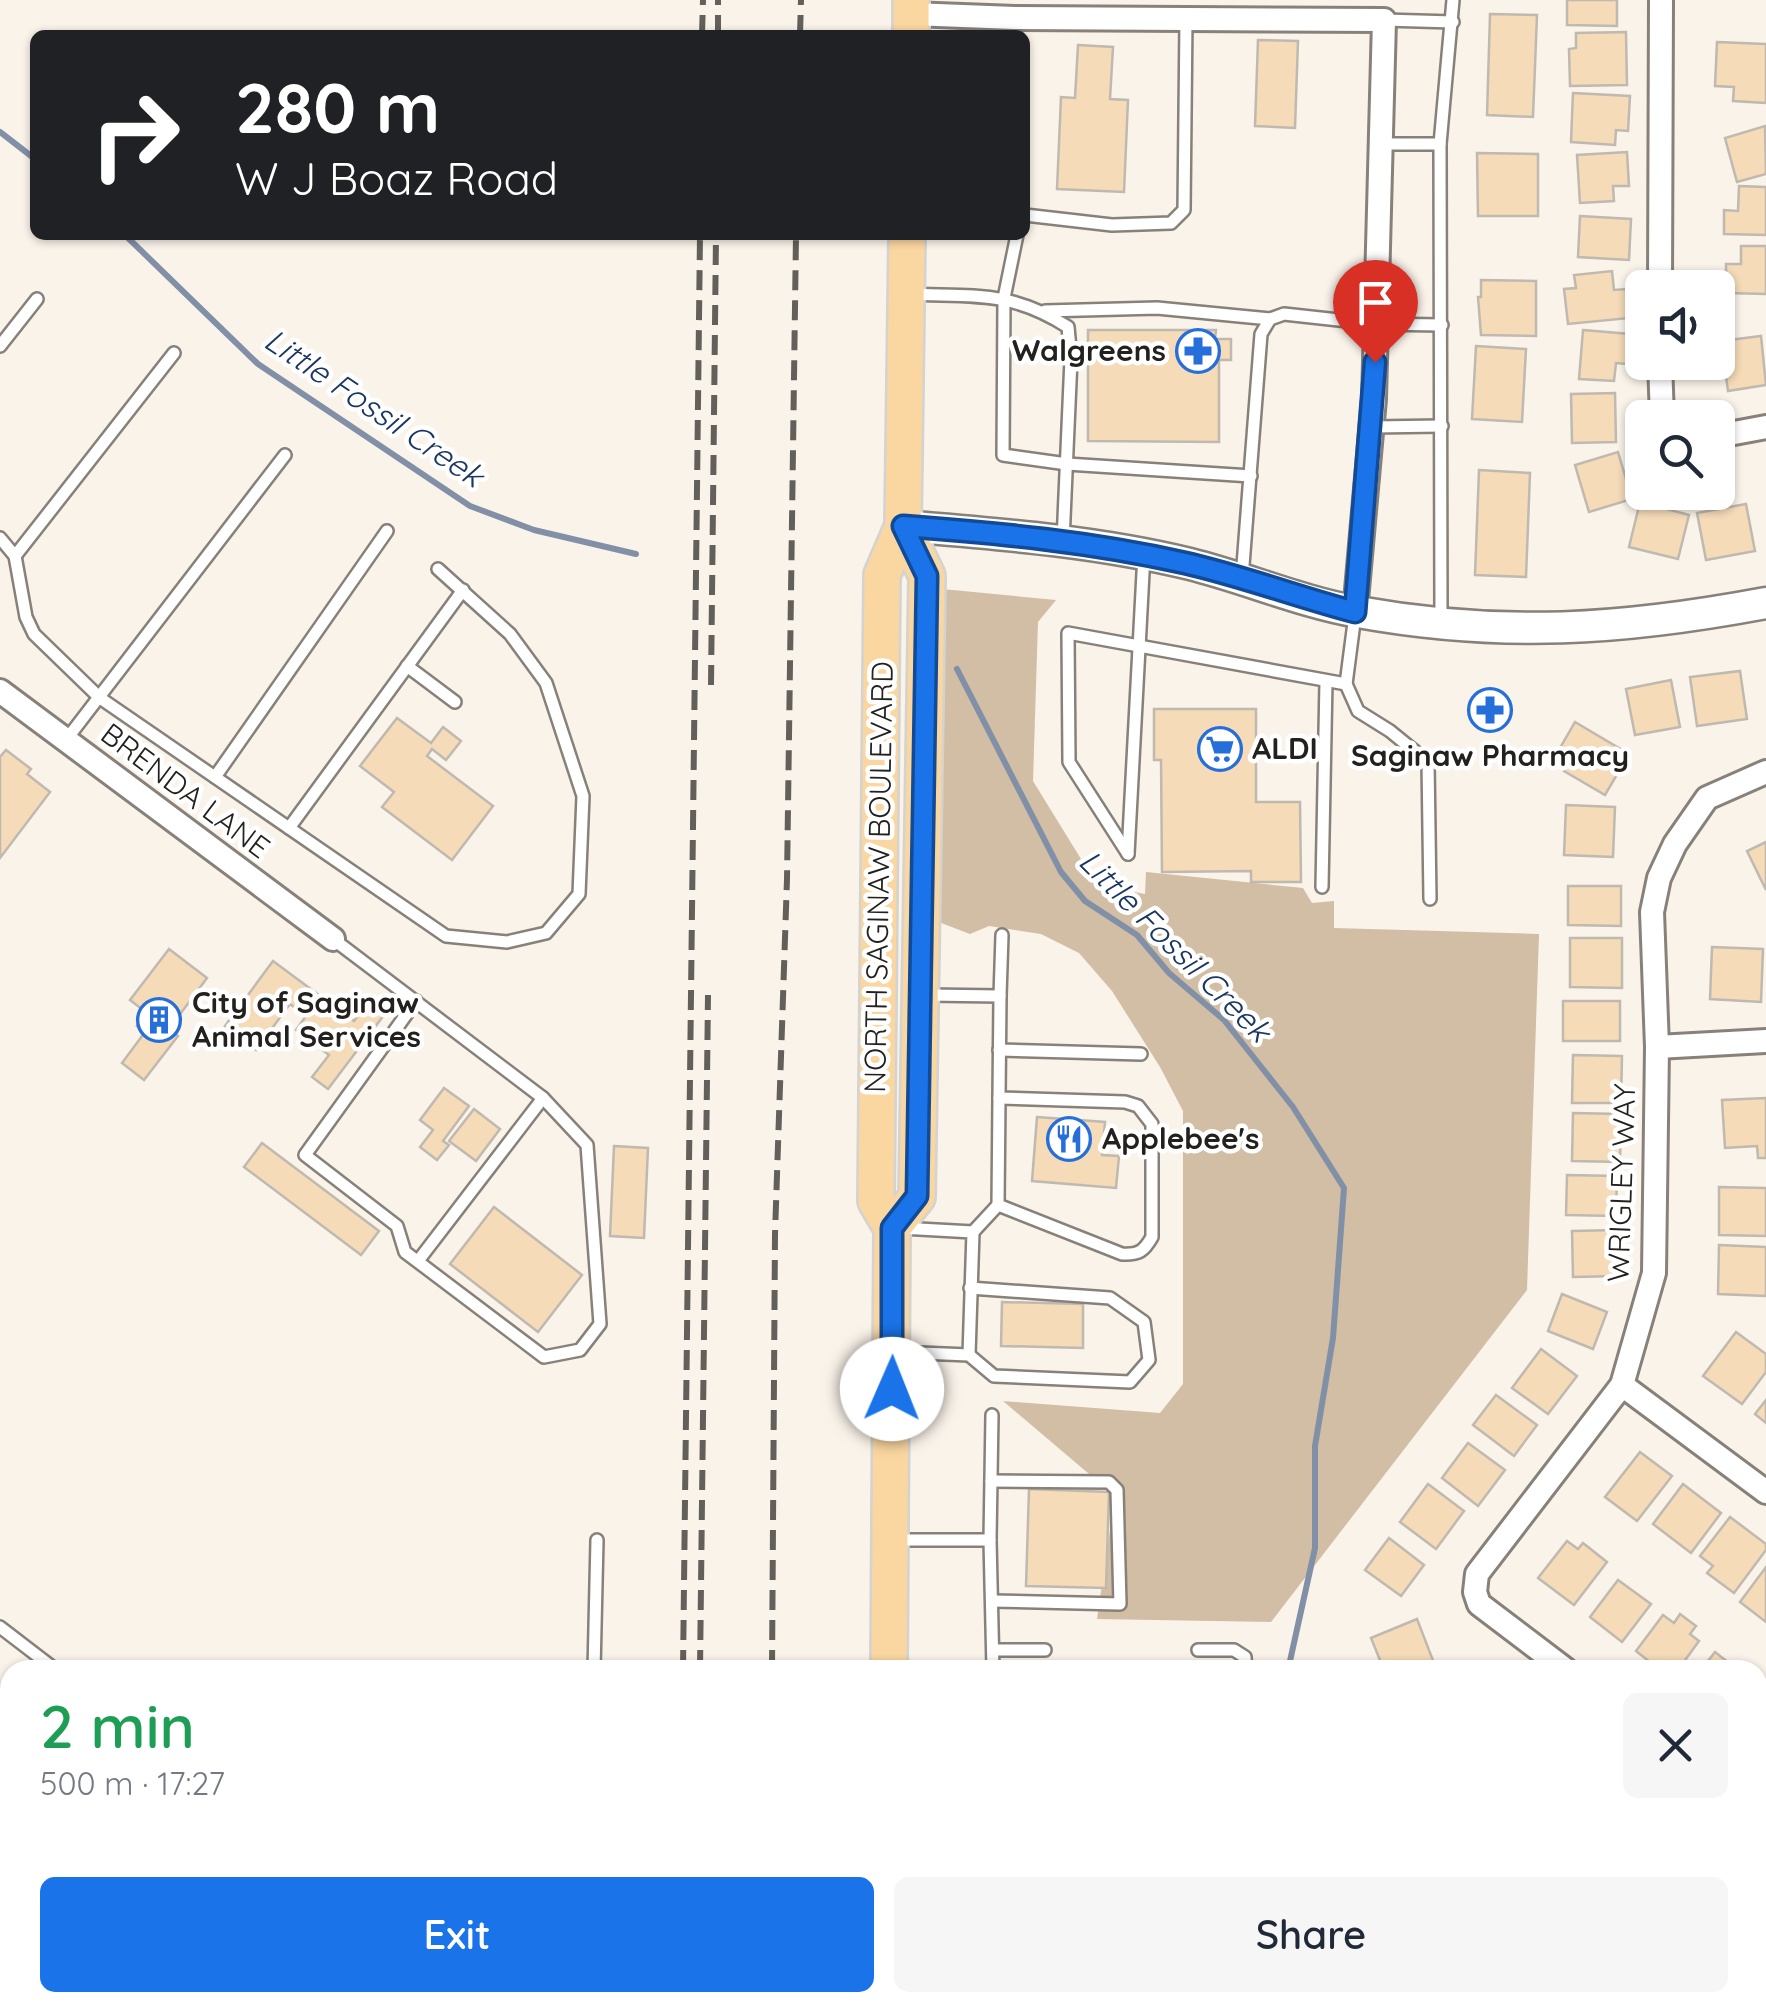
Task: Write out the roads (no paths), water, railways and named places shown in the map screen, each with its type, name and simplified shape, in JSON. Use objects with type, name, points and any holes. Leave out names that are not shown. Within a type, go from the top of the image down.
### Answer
[{"type":"main road","name":"NORTH SAGINAW BOULEVARD","points":[[889,1660],[892,1228],[876,1200],[882,574],[903,526],[907,240]]},
{"type":"main road","name":"NORTH SAGINAW BOULEVARD","points":[[892,1228],[917,1196],[927,576],[903,526]]},
{"type":"main road","points":[[903,526],[1063,540],[1144,554],[1355,612],[1442,622],[1562,630],[1652,623],[1766,603]]},
{"type":"street","points":[[1660,270],[1661,0]]},
{"type":"street","points":[[911,16],[1016,26],[1186,18],[1384,20],[1372,427],[1355,612]]},
{"type":"street","points":[[1735,432],[1766,426]]},
{"type":"street","name":"BRENDA LANE","points":[[0,691],[333,938]]},
{"type":"street","name":"WRIGLEY WAY","points":[[1553,1660],[1479,1604],[1475,1592],[1477,1574],[1622,1385],[1654,1273],[1657,1047],[1652,912],[1659,878],[1675,844],[1707,798],[1766,772]]},
{"type":"street","points":[[1657,1047],[1766,1041]]},
{"type":"street","points":[[1622,1385],[1766,1492]]},
{"type":"lane","points":[[1442,622],[1440,144],[1453,0]]},
{"type":"lane","points":[[1030,216],[1112,225],[1171,223],[1184,210],[1186,18]]},
{"type":"lane","points":[[1384,20],[1453,22]]},
{"type":"lane","points":[[1380,144],[1440,144]]},
{"type":"lane","points":[[1016,240],[1004,298],[1003,456],[1251,476]]},
{"type":"lane","points":[[906,294],[1004,298],[1042,311],[1068,327],[1071,359],[1063,540]]},
{"type":"lane","points":[[0,346],[37,299]]},
{"type":"lane","points":[[1042,311],[1157,308],[1270,319],[1284,314],[1376,324],[1442,325]]},
{"type":"lane","points":[[1242,578],[1262,334],[1270,319]]},
{"type":"lane","points":[[15,556],[174,354]]},
{"type":"lane","points":[[1372,427],[1442,426]]},
{"type":"lane","points":[[66,740],[285,455]]},
{"type":"lane","points":[[215,777],[387,531]]},
{"type":"lane","points":[[0,538],[15,556],[26,617],[34,634],[100,698],[446,936],[507,942],[546,934],[579,894],[583,796],[546,683],[510,634],[438,569]]},
{"type":"lane","points":[[1144,554],[1138,645],[1128,854],[1069,762],[1068,633],[1138,645],[1346,684]]},
{"type":"lane","points":[[289,828],[463,590]]},
{"type":"lane","points":[[1355,612],[1346,684],[1358,711],[1428,762],[1430,899]]},
{"type":"lane","points":[[407,666],[455,702]]},
{"type":"lane","points":[[1322,887],[1326,681]]},
{"type":"lane","points":[[969,1355],[973,1232],[998,1205],[1002,935]]},
{"type":"lane","points":[[333,938],[544,1098],[586,1146],[600,1324],[580,1350],[544,1357],[405,1252],[397,1226],[305,1155],[416,1001]]},
{"type":"lane","points":[[920,995],[1000,996]]},
{"type":"lane","points":[[1000,1050],[1141,1054]]},
{"type":"lane","points":[[418,1262],[544,1098]]},
{"type":"lane","points":[[998,1205],[1122,1254],[1136,1255],[1152,1237],[1152,1124],[1147,1113],[1126,1102],[999,1098]]},
{"type":"lane","points":[[892,1228],[973,1232]]},
{"type":"lane","points":[[892,1352],[969,1355],[994,1376],[1130,1382],[1150,1360],[1144,1322],[1110,1298],[970,1288]]},
{"type":"lane","points":[[992,1415],[993,1660]]},
{"type":"lane","points":[[991,1480],[1109,1482],[1116,1490],[1120,1604],[992,1600]]},
{"type":"lane","points":[[594,1660],[597,1540]]},
{"type":"lane","points":[[890,1540],[990,1540]]},
{"type":"lane","points":[[0,1627],[43,1660]]},
{"type":"lane","points":[[993,1650],[1046,1650]]},
{"type":"lane","points":[[1198,1650],[1234,1650],[1244,1660]]},
{"type":"waterway","name":"Little Fossil Creek","points":[[0,132],[30,155]]},
{"type":"waterway","name":"Little Fossil Creek","points":[[130,240],[258,364],[470,506],[534,530],[636,554]]},
{"type":"waterway","name":"Little Fossil Creek","points":[[957,669],[1061,872],[1085,901],[1137,935],[1169,973],[1224,1020],[1293,1107],[1344,1188],[1333,1338],[1315,1446],[1315,1548],[1290,1660]]},
{"type":"railway","points":[[702,30],[703,0]]},
{"type":"railway","points":[[718,0],[718,30]]},
{"type":"railway","points":[[800,30],[801,0]]},
{"type":"railway","points":[[683,1660],[700,240]]},
{"type":"railway","points":[[711,685],[716,240]]},
{"type":"railway","points":[[772,1660],[775,1234],[787,879],[796,240]]},
{"type":"railway","points":[[700,1660],[708,995]]},
{"type":"place","name":"Walgreens","points":[[1198,351]]},
{"type":"place","name":"Saginaw Pharmacy","points":[[1490,710]]},
{"type":"place","name":"ALDI","points":[[1220,749]]},
{"type":"place","name":"City of Saginaw Animal Services","points":[[159,1020]]},
{"type":"place","name":"Applebee's","points":[[1069,1139]]}]
